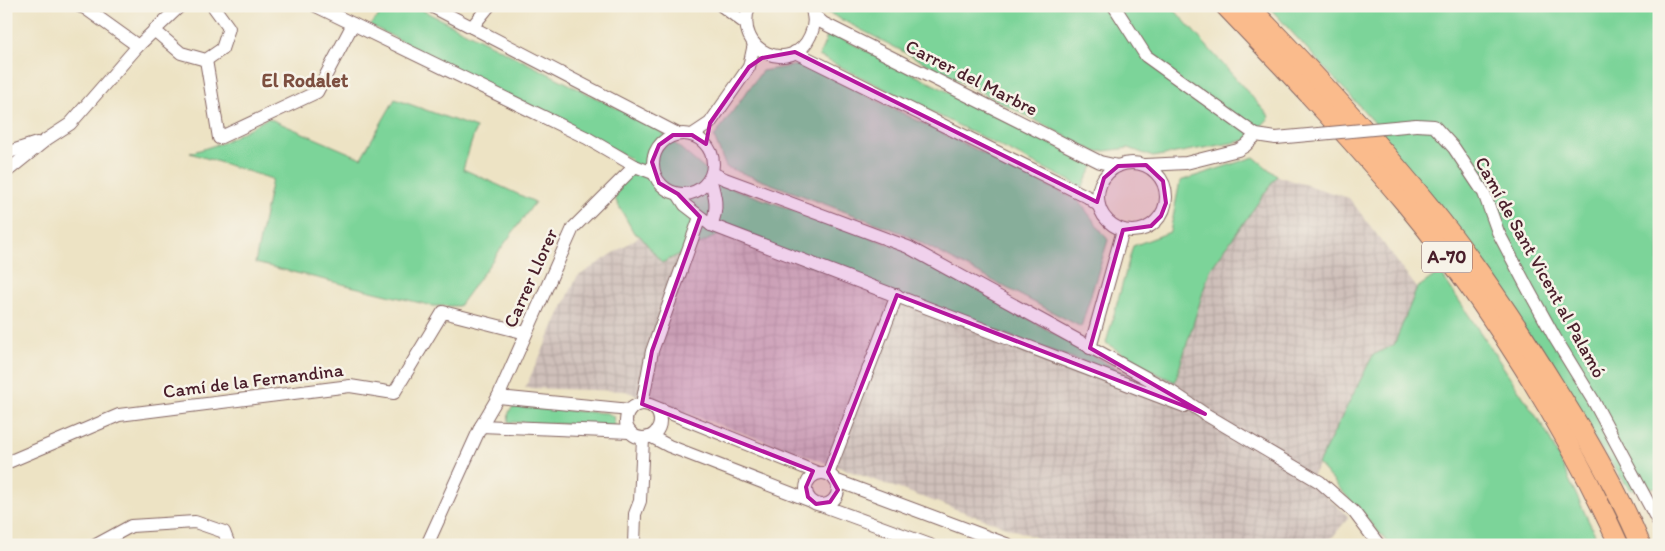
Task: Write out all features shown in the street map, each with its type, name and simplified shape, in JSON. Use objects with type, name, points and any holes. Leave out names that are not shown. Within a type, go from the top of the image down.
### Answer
[{"type":"highway","name":"A-70","points":[[1225,6],[1312,96],[1369,161],[1405,203],[1467,284],[1527,374],[1552,416],[1581,468],[1619,545]]},
{"type":"highway","name":"A-70","points":[[1249,6],[1343,105],[1432,209],[1479,272],[1524,336],[1582,431],[1640,545]]},
{"type":"street","points":[[79,6],[85,8],[138,46]]},
{"type":"street","points":[[160,6],[175,10]]},
{"type":"street","points":[[206,60],[222,49],[229,28],[213,6]]},
{"type":"street","points":[[316,6],[587,138],[635,166],[654,173]]},
{"type":"street","points":[[432,6],[678,134]]},
{"type":"street","points":[[472,27],[489,6]]},
{"type":"street","points":[[722,6],[745,23]]},
{"type":"street","points":[[749,6],[745,23],[747,31],[754,44],[770,55],[787,55],[795,52],[809,40],[814,23],[812,10]]},
{"type":"street","name":"Camí de Sant Vicent al Palamó","points":[[1114,6],[1146,56],[1256,135],[1276,138],[1416,125],[1434,126],[1454,148],[1484,193],[1498,232],[1519,273],[1555,338],[1593,400],[1659,523]]},
{"type":"street","points":[[6,172],[47,139],[70,124],[138,46],[175,10]]},
{"type":"street","name":"Carrer del Marbre","points":[[812,10],[823,23],[1100,162],[1118,166]]},
{"type":"street","points":[[206,60],[219,138],[317,92],[353,24]]},
{"type":"street","points":[[154,30],[181,52],[206,60]]},
{"type":"street","points":[[692,135],[710,123],[749,67],[754,44]]},
{"type":"street","points":[[795,52],[1088,197],[1099,206]]},
{"type":"street","points":[[749,67],[770,55]]},
{"type":"street","points":[[710,123],[708,147],[712,157],[711,175],[717,203],[716,216],[711,225]]},
{"type":"street","points":[[708,147],[692,135],[678,134],[659,145],[652,162],[654,173],[659,182],[670,191],[678,194],[692,193],[703,187],[711,175]]},
{"type":"street","points":[[1165,188],[1179,166],[1238,150],[1256,135]]},
{"type":"street","points":[[6,153],[47,139]]},
{"type":"street","points":[[1146,165],[1158,174],[1165,188],[1166,203],[1161,216],[1151,226],[1137,231],[1123,230],[1112,225],[1104,216],[1099,206],[1098,196],[1104,178],[1110,171],[1127,163],[1146,165],[1186,163]]},
{"type":"street","name":"Carrer Llorer","points":[[426,545],[481,426],[498,397],[573,228],[635,166]]},
{"type":"street","points":[[711,175],[908,247],[1172,392],[1204,414],[1320,482],[1354,512],[1379,545]]},
{"type":"street","points":[[678,194],[685,205],[711,225],[1204,414]]},
{"type":"street","points":[[646,404],[652,351],[700,217]]},
{"type":"street","points":[[1090,348],[1123,230]]},
{"type":"street","points":[[827,475],[897,295]]},
{"type":"street","name":"Camí de la Fernandina","points":[[6,463],[119,415],[350,386],[394,393],[443,312],[526,333]]},
{"type":"street","points":[[498,397],[630,410]]},
{"type":"street","points":[[634,545],[635,514],[640,501],[647,438],[659,429],[661,418],[658,412],[646,404]]},
{"type":"street","points":[[930,545],[669,446],[647,438],[637,438],[630,432],[626,418],[630,410],[638,405],[646,404],[1009,545]]},
{"type":"street","points":[[481,426],[630,432]]},
{"type":"street","points":[[816,503],[806,492],[809,478],[827,475]]},
{"type":"street","points":[[816,503],[830,502],[837,495],[837,485],[827,475]]},
{"type":"street","points":[[96,545],[131,526],[195,522],[224,532],[229,545]]},
{"type":"highlighted area","points":[[795,52],[1097,202],[1104,178],[1118,166],[1146,165],[1163,181],[1166,203],[1161,216],[1151,226],[1123,230],[1090,348],[1205,414],[897,295],[828,472],[838,490],[830,502],[816,504],[808,497],[806,487],[813,471],[642,404],[652,351],[700,217],[678,194],[659,183],[652,162],[659,145],[673,135],[692,135],[706,144],[710,123],[749,67],[762,58]]},
{"type":"shaded area","points":[[1277,176],[1349,198],[1417,288],[1394,345],[1373,355],[1310,481],[1349,517],[1326,545],[1039,545],[1037,538],[625,391],[525,388],[577,277],[640,236],[662,263],[720,234],[1137,381],[1142,366],[1176,381],[1210,270]]},
{"type":"green space","points":[[389,6],[414,6],[658,129],[723,185],[911,252],[1138,381],[720,234],[662,263],[640,236],[634,233],[615,199],[631,159],[370,25]]},
{"type":"green space","points":[[825,6],[1171,6],[1270,117],[1248,140],[1153,157],[1129,148],[1096,152],[829,13]]},
{"type":"green space","points":[[1268,6],[1659,6],[1659,487],[1630,490],[1374,122]]},
{"type":"green space","points":[[829,32],[1094,165],[1082,187],[819,56]]},
{"type":"green space","points":[[804,64],[1079,201],[1108,240],[1081,327],[902,233],[726,167],[714,137],[762,71]]},
{"type":"green space","points":[[395,99],[476,128],[463,169],[535,202],[459,306],[433,306],[255,263],[272,179],[190,153],[222,143],[268,118],[361,158]]},
{"type":"green space","points":[[1254,157],[1277,176],[1210,270],[1175,382],[1142,366],[1106,343],[1133,246],[1170,232],[1180,181]]},
{"type":"green space","points":[[1440,272],[1546,431],[1600,545],[1390,545],[1318,464],[1373,355],[1394,345],[1417,288]]},
{"type":"green space","points":[[513,407],[607,413],[613,416],[615,426],[509,422],[510,410]]},
{"type":"district","name":"El Rodalet","points":[[305,80]]}]
